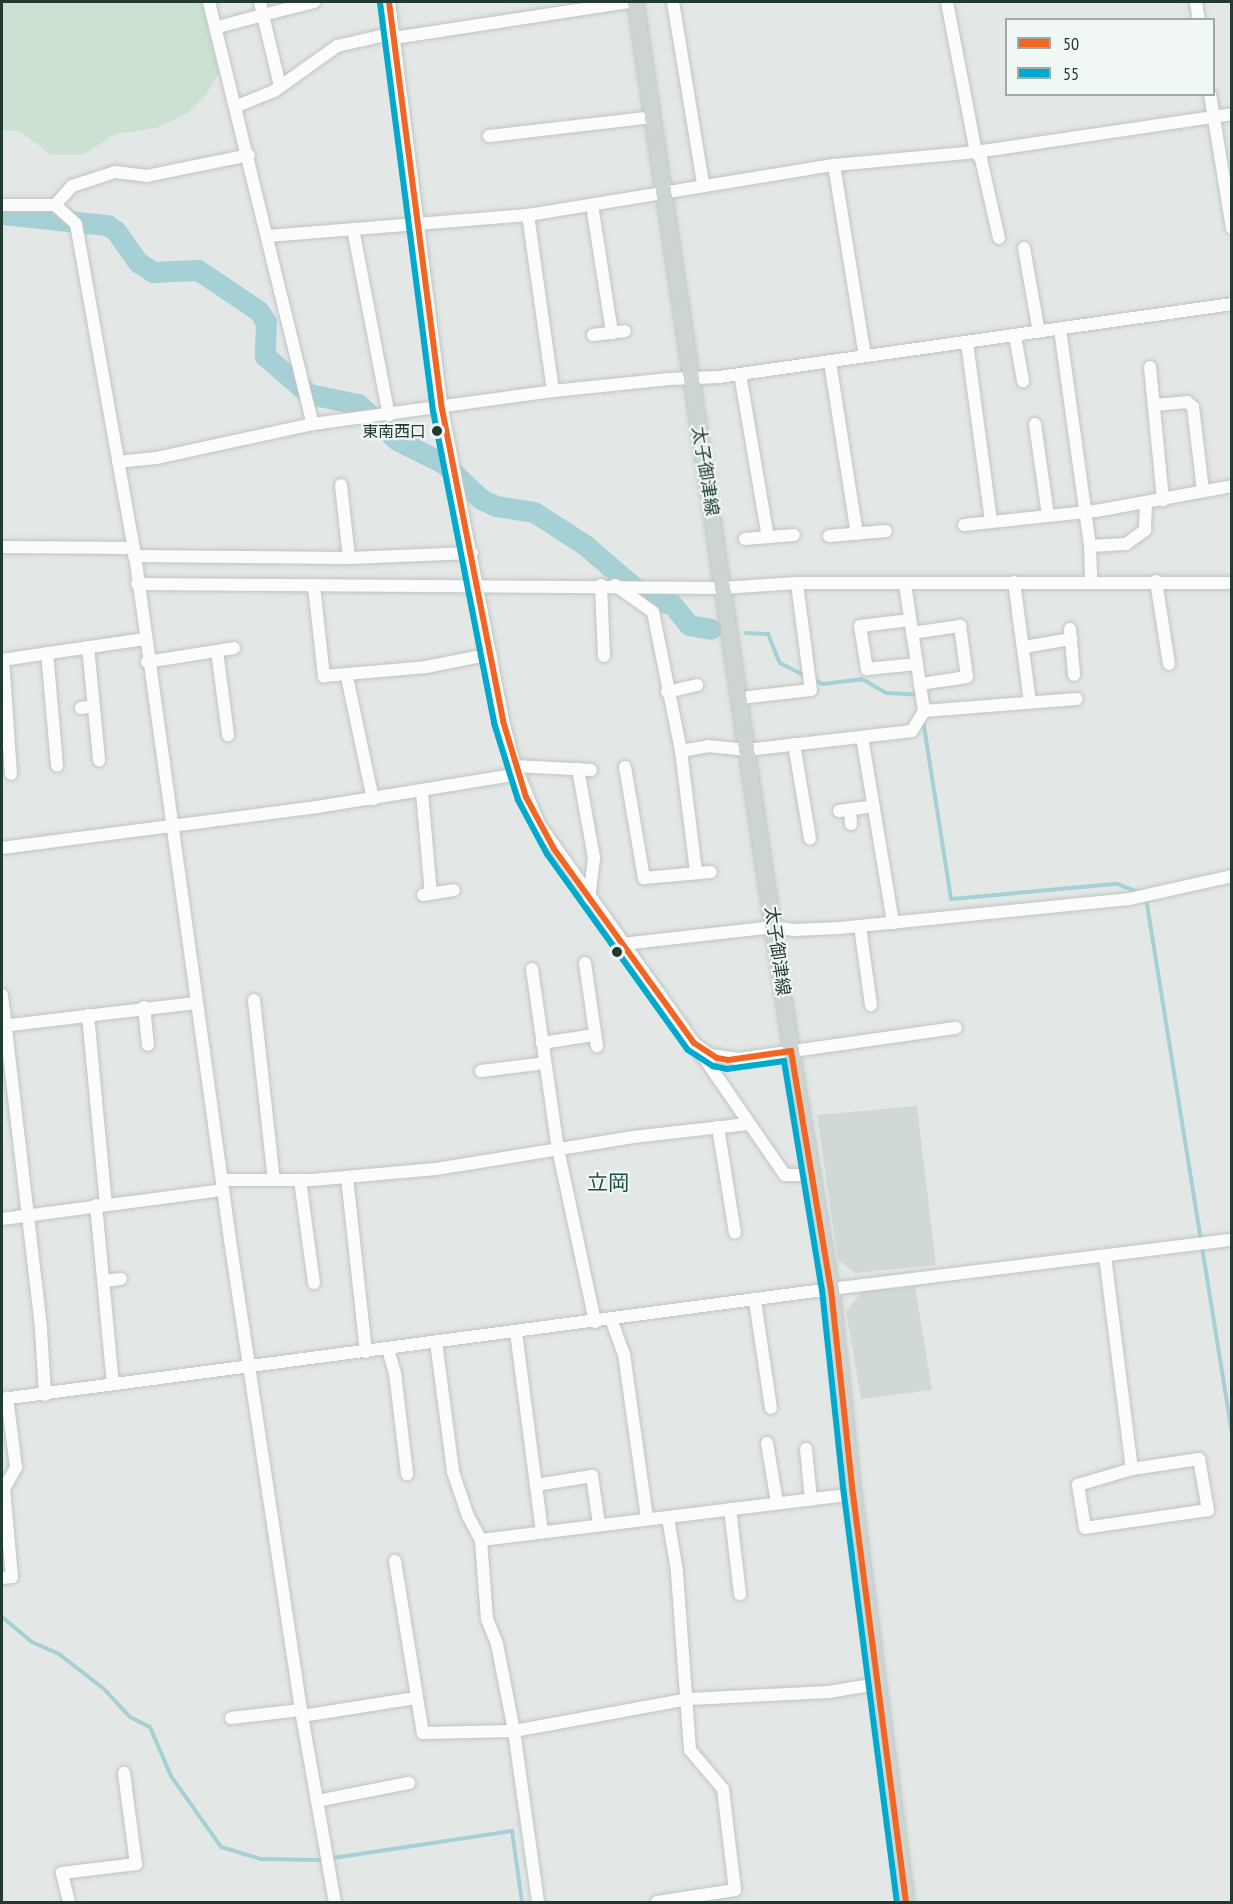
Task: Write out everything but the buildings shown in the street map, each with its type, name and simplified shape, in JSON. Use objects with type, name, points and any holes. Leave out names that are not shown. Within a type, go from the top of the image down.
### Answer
[{"type":"main road","name":"太子御津線","points":[[635,2],[791,1051],[831,1289],[853,1494],[906,1902]]},
{"type":"street","points":[[209,2],[218,27],[313,424]]},
{"type":"street","points":[[260,2],[280,86]]},
{"type":"street","points":[[218,27],[314,2]]},
{"type":"street","points":[[389,2],[442,409],[516,770],[539,824],[589,899],[694,1043],[747,1124],[785,1175],[812,1175]]},
{"type":"street","points":[[237,106],[280,86],[337,46],[628,2]]},
{"type":"street","points":[[673,2],[703,184]]},
{"type":"street","points":[[947,2],[976,152],[981,159],[999,238]]},
{"type":"street","points":[[1196,2],[1199,18]]},
{"type":"street","points":[[1210,96],[1231,226]]},
{"type":"street","points":[[268,236],[528,215],[703,184],[834,165],[976,152],[1213,114],[1232,114]]},
{"type":"street","points":[[489,136],[653,117]]},
{"type":"street","points":[[55,205],[72,186],[115,172],[147,176],[249,155]]},
{"type":"street","points":[[834,165],[865,356]]},
{"type":"street","points":[[2,205],[55,205],[76,224],[134,552],[170,825],[250,1367],[302,1713],[335,1902]]},
{"type":"street","points":[[592,205],[619,332],[593,335]]},
{"type":"street","points":[[528,215],[553,391]]},
{"type":"street","points":[[353,229],[389,416]]},
{"type":"street","points":[[1024,248],[1039,332]]},
{"type":"street","points":[[118,462],[156,458],[313,424],[442,409],[553,391],[669,379],[691,380],[740,375],[1232,304]]},
{"type":"street","points":[[1060,329],[1090,546],[1091,582]]},
{"type":"street","points":[[1015,336],[1023,381]]},
{"type":"street","points":[[967,343],[992,521]]},
{"type":"street","points":[[830,362],[857,534]]},
{"type":"street","points":[[1150,367],[1163,500]]},
{"type":"street","points":[[740,375],[768,537]]},
{"type":"street","points":[[1154,405],[1187,402],[1193,407],[1203,491]]},
{"type":"street","points":[[1035,424],[1048,515]]},
{"type":"street","points":[[341,485],[350,558]]},
{"type":"street","points":[[964,525],[1085,512],[1232,486]]},
{"type":"street","points":[[1090,546],[1126,544],[1145,530],[1146,503]]},
{"type":"street","points":[[829,536],[886,531]]},
{"type":"street","points":[[745,539],[794,535]]},
{"type":"street","points":[[2,547],[350,558],[472,553]]},
{"type":"street","points":[[137,584],[478,587],[615,585],[722,588],[797,583],[1156,581],[1232,583]]},
{"type":"street","points":[[1156,581],[1168,664]]},
{"type":"street","points":[[1014,582],[1030,702]]},
{"type":"street","points":[[740,698],[811,690],[797,583]]},
{"type":"street","points":[[681,751],[708,746],[747,750],[912,732],[924,711],[905,584]]},
{"type":"street","points":[[601,585],[604,656]]},
{"type":"street","points":[[615,585],[653,612],[667,692],[681,751],[696,871]]},
{"type":"street","points":[[314,586],[324,676],[347,677],[491,654]]},
{"type":"street","points":[[910,620],[860,626],[867,669],[917,664]]},
{"type":"street","points":[[912,633],[960,626],[967,677],[920,684]]},
{"type":"street","points":[[1024,647],[1070,634],[1074,675]]},
{"type":"street","points":[[11,774],[5,750],[2,660],[144,639]]},
{"type":"street","points":[[88,647],[87,707],[99,760]]},
{"type":"street","points":[[147,662],[234,648]]},
{"type":"street","points":[[217,651],[228,735]]},
{"type":"street","points":[[47,653],[47,710],[53,760]]},
{"type":"street","points":[[347,677],[373,799]]},
{"type":"street","points":[[667,692],[697,686]]},
{"type":"street","points":[[924,711],[1077,699]]},
{"type":"street","points":[[862,737],[893,923]]},
{"type":"street","points":[[794,744],[810,839]]},
{"type":"street","points":[[2,848],[422,792],[541,765],[591,770]]},
{"type":"street","points":[[625,766],[644,878],[696,871],[711,872]]},
{"type":"street","points":[[578,770],[594,858],[589,899]]},
{"type":"street","points":[[422,792],[427,894],[454,890]]},
{"type":"street","points":[[851,824],[844,810],[874,806]]},
{"type":"street","points":[[622,944],[774,927],[794,930],[860,926],[1129,899],[1232,876]]},
{"type":"street","points":[[860,926],[872,1005]]},
{"type":"street","points":[[542,1042],[596,1041],[585,963]]},
{"type":"street","points":[[532,969],[558,1149],[595,1322]]},
{"type":"street","points":[[2,995],[3,1025],[28,1216],[45,1395]]},
{"type":"street","points":[[254,1000],[264,1035],[270,1084],[266,1136],[274,1180]]},
{"type":"street","points":[[3,1025],[144,1007],[196,1003]]},
{"type":"street","points":[[144,1007],[148,1045]]},
{"type":"street","points":[[87,1015],[113,1384]]},
{"type":"street","points":[[694,1043],[717,1058],[728,1060],[956,1028]]},
{"type":"street","points":[[481,1071],[545,1063]]},
{"type":"street","points":[[2,1219],[223,1185],[436,1169],[558,1149],[747,1124]]},
{"type":"street","points":[[718,1127],[722,1190],[735,1233]]},
{"type":"street","points":[[347,1177],[366,1352]]},
{"type":"street","points":[[300,1180],[314,1254],[314,1283]]},
{"type":"street","points":[[2,1578],[12,1577],[4,1489],[16,1467],[7,1448],[4,1398],[45,1395],[113,1384],[755,1301],[831,1289],[1232,1240]]},
{"type":"street","points":[[1105,1256],[1132,1469]]},
{"type":"street","points":[[104,1281],[122,1279]]},
{"type":"street","points":[[755,1301],[771,1408]]},
{"type":"street","points":[[611,1319],[624,1354],[647,1518]]},
{"type":"street","points":[[516,1332],[542,1532]]},
{"type":"street","points":[[436,1342],[453,1472],[468,1516],[481,1540],[487,1619],[497,1644],[514,1731],[538,1902]]},
{"type":"street","points":[[388,1349],[394,1373],[407,1474]]},
{"type":"street","points":[[767,1443],[777,1502]]},
{"type":"street","points":[[806,1449],[811,1500]]},
{"type":"street","points":[[1199,1459],[1208,1509],[1085,1528],[1078,1485],[1132,1469],[1199,1459]]},
{"type":"street","points":[[536,1485],[592,1476],[599,1524]]},
{"type":"street","points":[[481,1540],[853,1494]]},
{"type":"street","points":[[730,1509],[740,1594]]},
{"type":"street","points":[[657,1902],[735,1890],[723,1789],[690,1750],[689,1699],[668,1518]]},
{"type":"street","points":[[395,1561],[423,1732],[514,1731],[689,1699],[829,1692],[877,1684]]},
{"type":"street","points":[[231,1718],[302,1713],[416,1698]]},
{"type":"street","points":[[69,1902],[62,1873],[136,1864],[124,1773]]},
{"type":"street","points":[[317,1801],[409,1783]]},
{"type":"shaded area","points":[[917,1106],[936,1265],[855,1273],[838,1260],[817,1115]]},
{"type":"shaded area","points":[[915,1287],[932,1390],[861,1399],[846,1311],[863,1291]]},
{"type":"green space","points":[[2,2],[202,2],[219,73],[206,95],[188,113],[156,128],[115,134],[83,155],[51,155],[20,131],[2,131]]},
{"type":"waterway","points":[[2,214],[107,225],[116,231],[138,262],[153,272],[198,270],[259,311],[266,322],[265,356],[309,394],[358,404],[397,440],[443,463],[481,499],[496,506],[534,512],[585,545],[649,600],[672,604],[689,625],[711,629]]},
{"type":"waterway","points":[[746,633],[768,634],[780,663],[806,676]]},
{"type":"waterway","points":[[813,679],[823,684],[862,679],[886,693],[919,695]]},
{"type":"waterway","points":[[923,720],[951,899],[1117,884],[1140,893]]},
{"type":"waterway","points":[[1146,898],[1232,1434]]},
{"type":"waterway","points":[[2,1617],[32,1642],[59,1654],[104,1689],[130,1717],[150,1727],[171,1776],[221,1847],[261,1859],[320,1860],[512,1831],[522,1902]]},
{"type":"transit line","name":"50","points":[[389,2],[442,409],[503,721],[526,797],[554,849],[694,1043],[717,1058],[728,1060],[791,1051],[831,1289],[853,1494],[906,1902]]},
{"type":"transit line","name":"55","points":[[380,3],[433,411],[494,723],[518,800],[547,854],[688,1050],[713,1066],[727,1069],[784,1061],[822,1290],[844,1495],[897,1902]]},
{"type":"place","name":"東南西口","points":[[437,431]]},
{"type":"district","name":"立岡","points":[[608,1183]]}]
